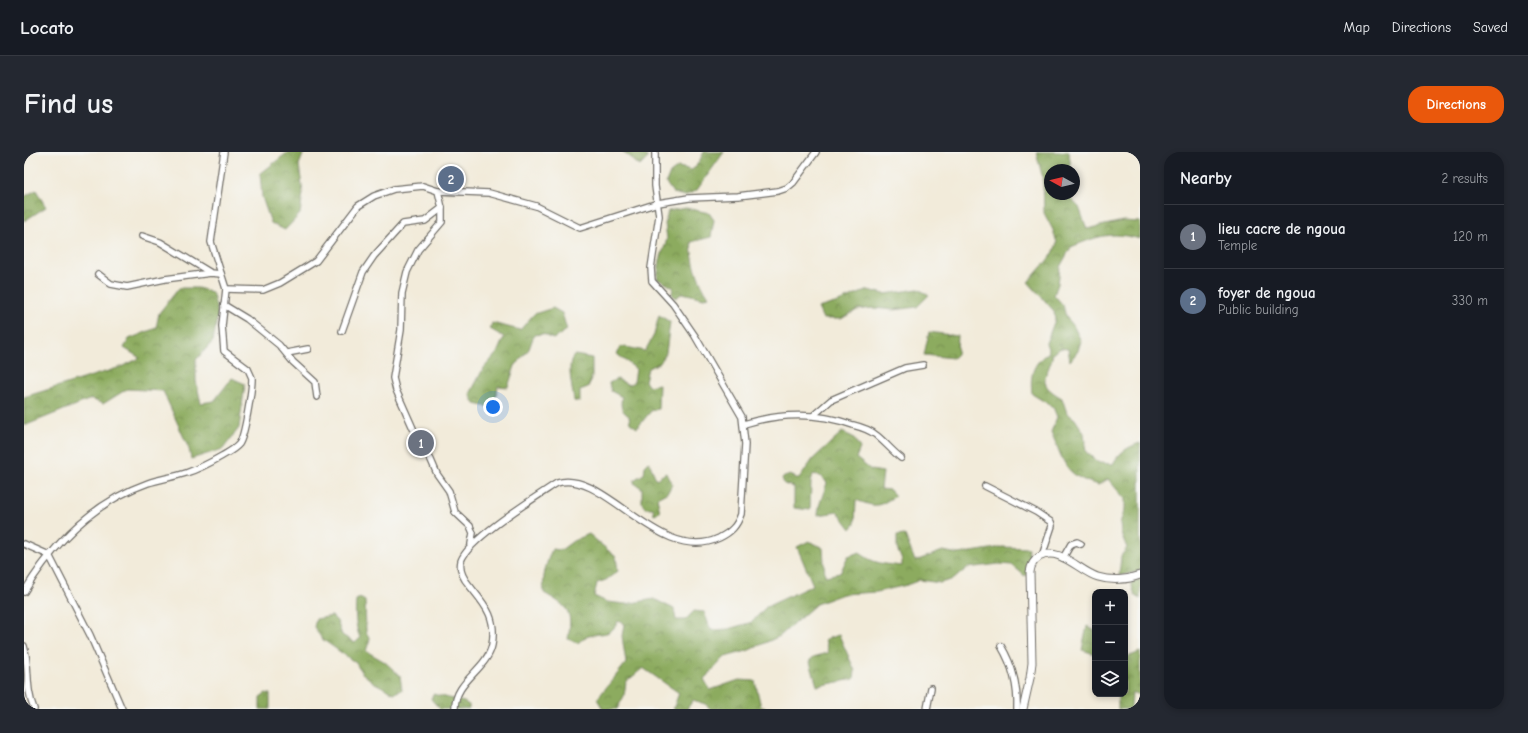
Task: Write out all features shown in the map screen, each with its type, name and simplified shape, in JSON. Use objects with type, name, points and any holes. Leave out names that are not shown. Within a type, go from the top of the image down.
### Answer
[{"type":"street","points":[[24,592],[50,555],[76,526],[95,511],[117,498],[149,483],[200,468],[224,455],[239,444],[243,434],[252,378],[248,369],[224,351],[222,326],[226,289],[211,242],[224,152]]},
{"type":"street","points":[[471,544],[557,483],[564,480],[575,482],[598,491],[637,518],[672,538],[694,543],[704,543],[715,540],[732,530],[738,523],[741,514],[745,444],[744,424],[738,407],[695,336],[672,304],[652,281],[651,268],[659,216],[655,186],[654,152]]},
{"type":"street","points":[[226,289],[263,290],[280,283],[308,266],[321,255],[352,212],[365,201],[382,192],[415,186],[438,191],[468,191],[510,198],[536,206],[580,228],[658,203],[689,198],[746,196],[778,191],[787,188],[793,183],[816,152]]},
{"type":"street","points":[[438,191],[442,208],[442,222],[418,250],[405,277],[402,293],[401,330],[393,378],[396,390],[416,435],[431,460],[437,474],[449,491],[455,512],[470,526],[473,533],[471,544],[462,560],[460,568],[462,576],[479,596],[492,618],[493,638],[488,654],[460,690],[455,709]]},
{"type":"street","points":[[342,331],[358,281],[368,263],[403,224],[425,220],[442,208]]},
{"type":"street","points":[[142,236],[160,242],[211,273]]},
{"type":"street","points":[[98,274],[111,284],[127,287],[165,279],[211,273],[221,274]]},
{"type":"street","points":[[224,305],[263,332],[287,353],[293,362],[315,382],[317,397]]},
{"type":"street","points":[[287,353],[308,349]]},
{"type":"street","points":[[814,415],[831,400],[905,368],[923,365]]},
{"type":"street","points":[[744,424],[770,417],[814,415],[845,422],[862,428],[876,435],[901,458]]},
{"type":"street","points":[[984,486],[1036,512],[1051,522],[1052,526],[1042,556]]},
{"type":"street","points":[[1063,558],[1071,544],[1077,542],[1081,544]]},
{"type":"street","points":[[24,544],[50,555],[90,635],[122,709]]},
{"type":"street","points":[[1022,709],[1030,678],[1033,647],[1030,572],[1035,560],[1042,556],[1056,555],[1097,577],[1113,580],[1140,575]]},
{"type":"street","points":[[24,646],[28,666],[28,692],[34,709]]},
{"type":"street","points":[[1001,646],[1015,676],[1018,688],[1017,709]]},
{"type":"street","points":[[927,709],[931,688]]},
{"type":"green space","points":[[288,152],[304,152],[299,165],[303,193],[300,214],[285,230],[271,223],[262,197],[260,174]]},
{"type":"green space","points":[[623,152],[643,152],[648,158],[640,166]]},
{"type":"green space","points":[[704,152],[724,152],[697,190],[685,196],[673,193],[666,183],[670,173],[678,167],[692,170],[699,162]]},
{"type":"green space","points":[[1036,152],[1069,152],[1070,164],[1044,164],[1044,200],[1072,200],[1079,207],[1087,229],[1123,221],[1140,222],[1140,239],[1112,235],[1089,240],[1071,247],[1060,267],[1058,284],[1054,295],[1063,305],[1066,317],[1073,325],[1081,341],[1078,351],[1070,361],[1068,349],[1061,348],[1053,353],[1045,378],[1045,383],[1048,388],[1062,398],[1067,413],[1075,419],[1084,433],[1086,452],[1099,463],[1113,464],[1124,450],[1140,443],[1140,571],[1119,576],[1121,556],[1127,548],[1121,533],[1120,523],[1125,509],[1125,499],[1108,479],[1098,485],[1078,477],[1071,472],[1063,460],[1051,432],[1057,417],[1053,407],[1032,394],[1031,381],[1033,370],[1043,356],[1049,352],[1046,343],[1055,320],[1054,311],[1028,282],[1053,254],[1057,243],[1053,230],[1044,213],[1043,179]]},
{"type":"green space","points":[[36,190],[46,207],[24,221],[24,197]]},
{"type":"green space","points":[[686,208],[709,213],[714,220],[711,237],[691,242],[696,271],[709,297],[704,298],[683,293],[675,298],[672,294],[673,287],[657,279],[660,260],[667,239],[665,223],[668,211]]},
{"type":"green space","points":[[179,288],[198,288],[212,292],[218,313],[213,341],[196,360],[196,381],[201,403],[214,401],[232,378],[245,384],[239,428],[223,449],[191,459],[189,449],[163,391],[127,389],[103,404],[91,399],[24,426],[24,397],[121,367],[140,358],[124,348],[129,339],[156,328],[159,313]]},
{"type":"green space","points":[[918,289],[929,295],[917,307],[894,310],[873,308],[857,310],[841,319],[823,319],[818,308],[868,290],[885,294]]},
{"type":"green space","points":[[553,308],[562,313],[567,330],[553,339],[543,334],[534,335],[529,349],[515,366],[508,387],[498,386],[496,397],[488,407],[475,404],[470,394],[483,369],[497,353],[504,337],[490,329],[492,323],[520,330],[534,314]]},
{"type":"green space","points":[[659,315],[670,322],[666,353],[660,363],[648,368],[645,381],[648,386],[659,384],[658,409],[651,411],[637,428],[630,423],[629,416],[624,412],[621,406],[622,397],[611,391],[609,383],[617,379],[629,385],[634,382],[636,369],[617,354],[621,346],[645,351],[654,335]]},
{"type":"green space","points":[[929,332],[958,336],[957,354],[953,358],[924,355]]},
{"type":"green space","points":[[575,355],[592,358],[592,377],[588,387],[580,390],[580,402],[574,401],[570,376],[570,363]]},
{"type":"green space","points":[[842,432],[853,437],[860,448],[856,458],[871,470],[883,472],[881,489],[890,490],[895,496],[884,503],[876,505],[856,500],[855,524],[851,529],[838,512],[818,515],[819,506],[827,483],[822,477],[813,474],[811,482],[810,510],[794,508],[794,487],[784,484],[782,478],[790,475],[799,479],[813,459]]},
{"type":"green space","points":[[649,462],[656,479],[666,473],[672,484],[668,492],[657,498],[660,512],[654,514],[653,508],[645,508],[642,502],[642,488],[634,483],[635,479],[644,474],[645,466]]},
{"type":"green space","points":[[589,534],[616,557],[618,571],[606,580],[597,583],[594,596],[607,602],[626,604],[654,599],[674,609],[676,620],[685,620],[694,611],[704,612],[711,630],[728,629],[752,622],[766,607],[813,585],[797,547],[809,541],[823,548],[825,576],[840,573],[848,556],[860,552],[864,556],[874,561],[902,566],[902,560],[897,549],[897,536],[905,535],[915,561],[943,551],[959,554],[1002,547],[1028,548],[1030,572],[1025,576],[1012,565],[999,564],[967,568],[954,579],[940,583],[920,580],[907,585],[877,592],[843,594],[816,604],[780,636],[747,651],[725,657],[704,679],[710,690],[739,680],[755,681],[761,707],[778,709],[711,709],[705,704],[693,700],[687,709],[673,709],[679,693],[643,668],[626,682],[624,696],[617,709],[603,709],[597,699],[626,663],[622,636],[624,624],[618,621],[609,632],[588,636],[578,643],[568,639],[570,622],[567,610],[559,602],[544,593],[545,570],[552,549],[561,550],[573,541]]},
{"type":"green space","points":[[1140,579],[1140,599],[1135,596],[1131,583]]},
{"type":"green space","points":[[360,598],[365,601],[366,632],[370,639],[366,651],[385,662],[400,676],[402,690],[394,693],[373,682],[361,672],[356,663],[322,639],[314,627],[316,619],[332,616],[337,621],[342,635],[355,643],[360,638],[356,624],[356,600]]},
{"type":"green space","points":[[1087,626],[1092,629],[1092,653],[1082,650]]},
{"type":"green space","points":[[839,635],[855,671],[854,679],[817,686],[810,662],[813,657],[828,653],[825,639]]},
{"type":"green space","points":[[1140,652],[1140,695],[1132,692],[1131,709],[1118,709],[1118,697],[1128,697],[1128,657]]},
{"type":"green space","points":[[266,693],[270,694],[270,709],[260,709],[260,697]]},
{"type":"green space","points":[[433,694],[464,702],[469,705],[469,709],[440,709],[431,699]]},
{"type":"place","name":"foyer de ngoua","points":[[451,179]]},
{"type":"place","name":"lieu cacre de ngoua","points":[[421,443]]}]
